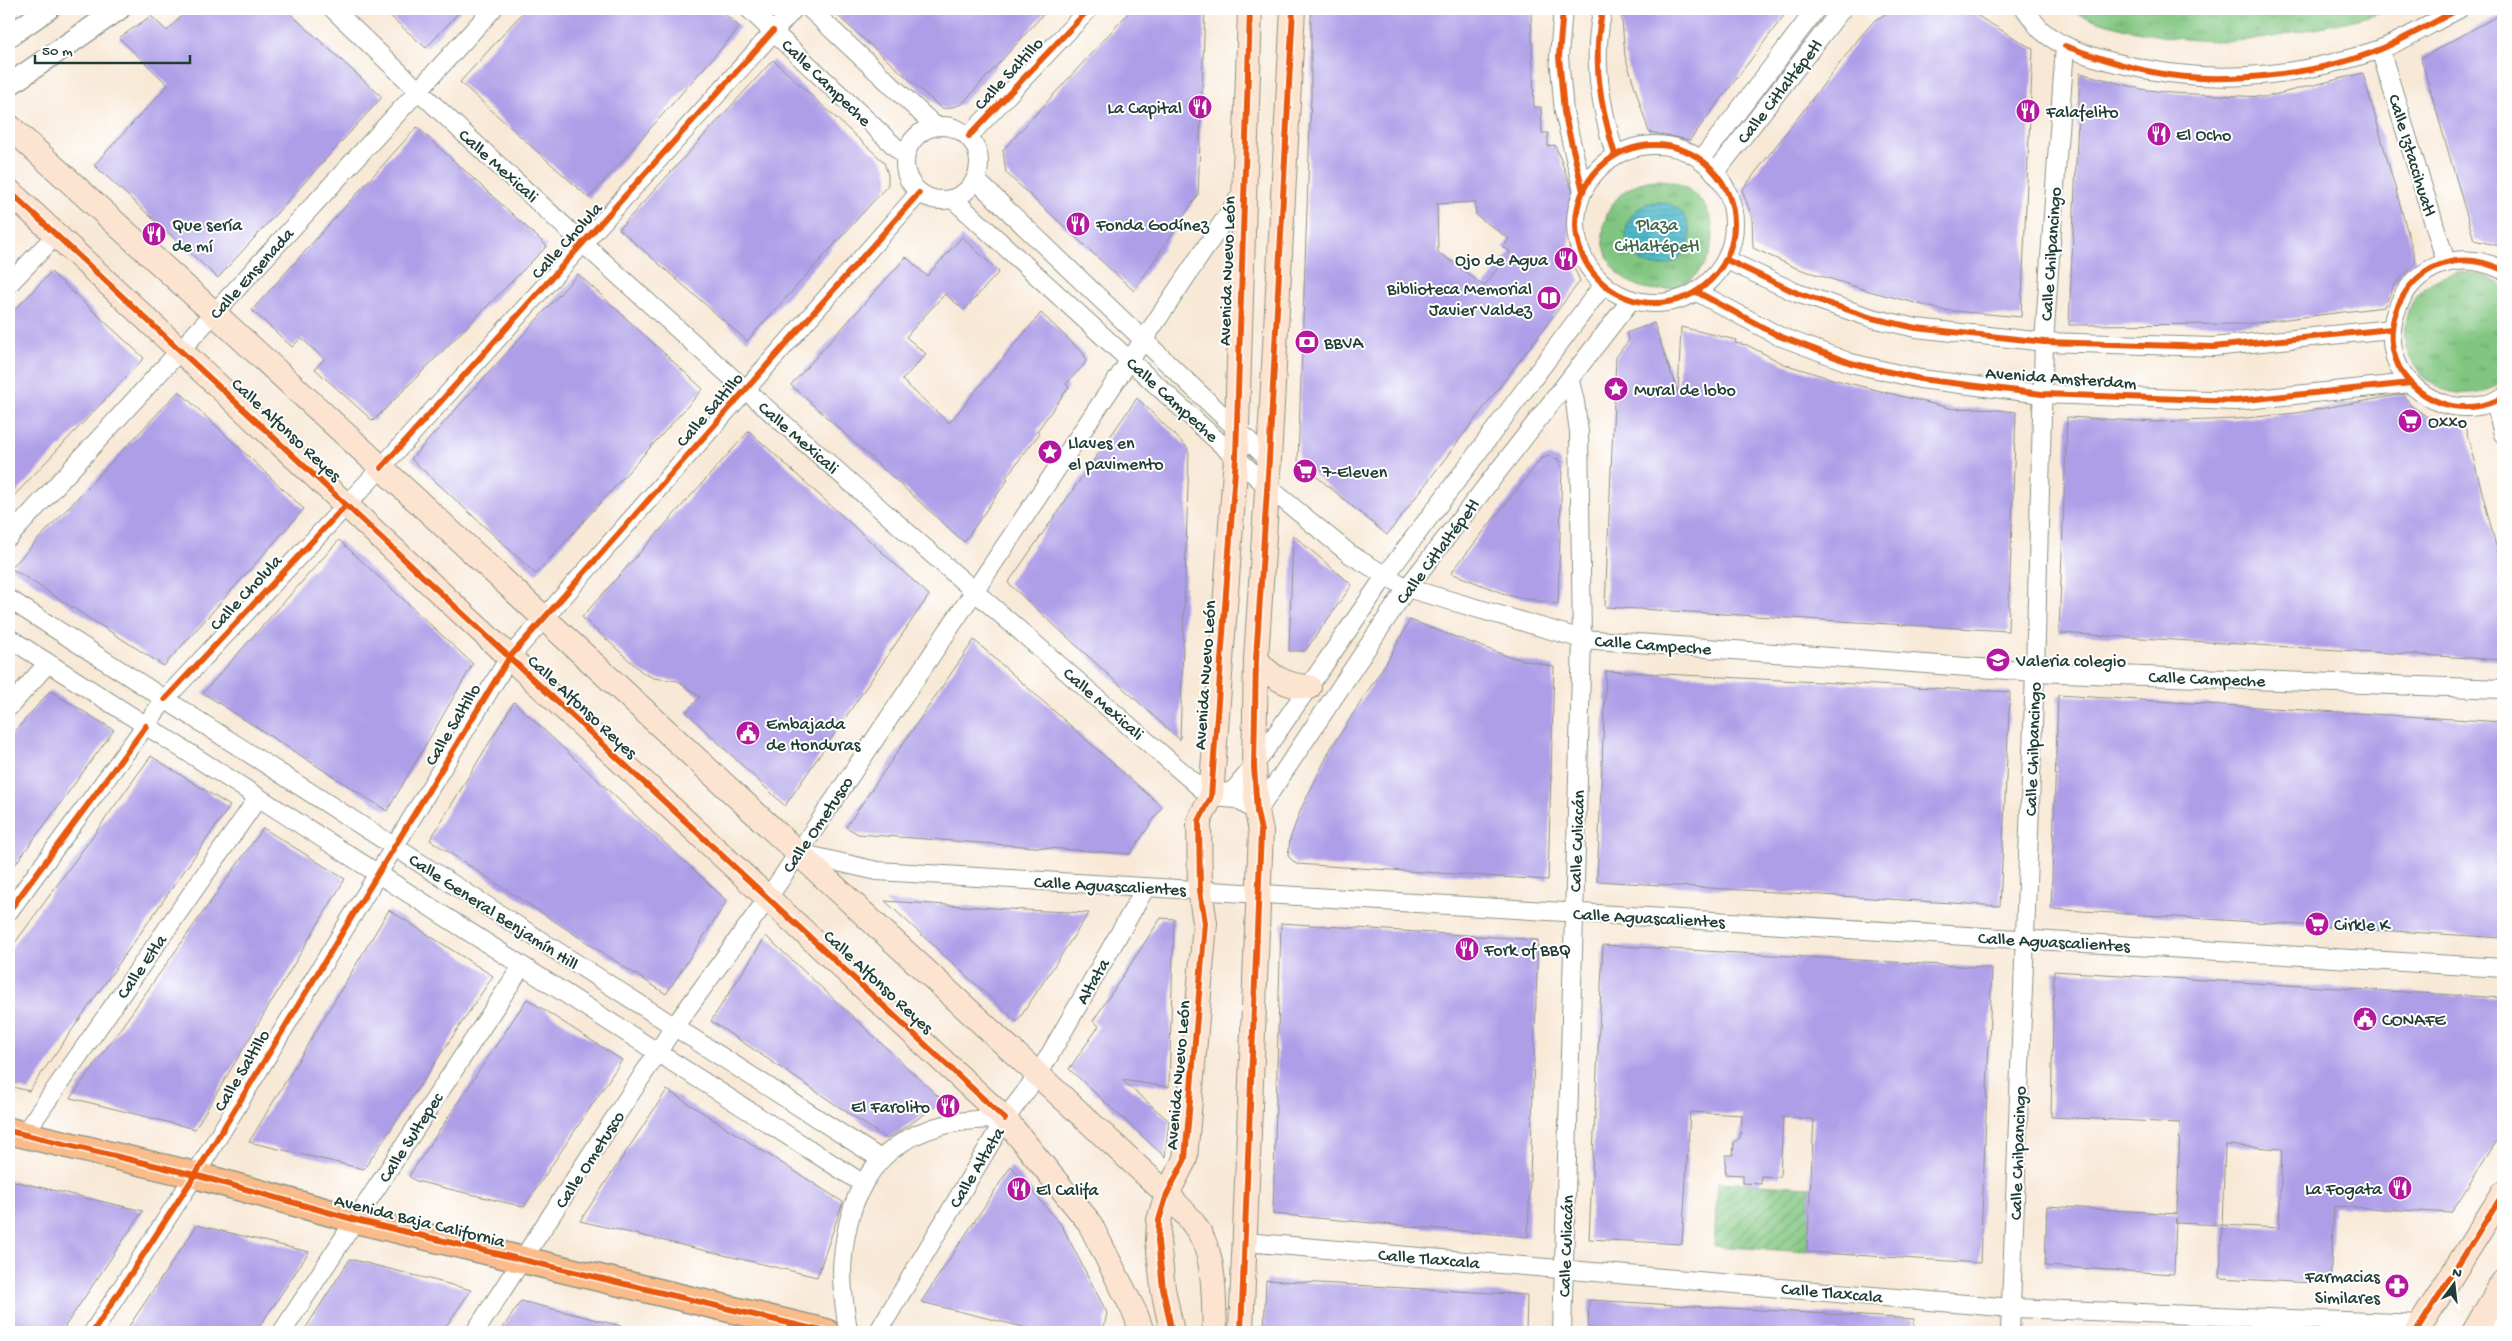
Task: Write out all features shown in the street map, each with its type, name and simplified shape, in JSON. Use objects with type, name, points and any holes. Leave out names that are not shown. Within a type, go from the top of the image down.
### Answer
[{"type":"main road","name":"Avenida Nuevo León","points":[[1172,1332],[1163,1289],[1158,1240],[1159,1220],[1167,1194],[1185,1159],[1205,923],[1200,890],[1199,821],[1212,797],[1236,457],[1250,9]]},
{"type":"main road","points":[[1241,1332],[1261,831],[1257,812],[1254,766],[1256,659],[1270,460],[1293,9]]},
{"type":"main road","name":"Calle Alfonso Reyes","points":[[9,126],[214,313],[543,620],[1167,1194],[1194,1224],[1206,1246],[1211,1267],[1215,1332]]},
{"type":"main road","name":"Calle Alfonso Reyes","points":[[9,191],[55,236],[180,350],[1005,1119],[1090,1222],[1136,1315],[1142,1332]]},
{"type":"main road","points":[[1256,659],[1275,678],[1287,684],[1309,687]]},
{"type":"main road","name":"Avenida Baja California","points":[[16,1133],[195,1175],[356,1220],[826,1332]]},
{"type":"main road","points":[[2419,1328],[2503,1194]]},
{"type":"main road","points":[[2474,1331],[2503,1282]]},
{"type":"street","points":[[9,36],[48,9]]},
{"type":"street","points":[[9,85],[119,9]]},
{"type":"street","name":"Calle Mexicali","points":[[333,9],[418,90],[746,390],[1212,797]]},
{"type":"street","name":"Calle Ensenada","points":[[9,537],[493,9]]},
{"type":"street","name":"Calle Campeche","points":[[749,9],[905,156]]},
{"type":"street","name":"Calle Cholula","points":[[9,911],[166,700],[381,468],[794,9]]},
{"type":"street","points":[[810,9],[934,126]]},
{"type":"street","name":"Calle Saltillo","points":[[968,136],[1089,9]]},
{"type":"street","points":[[1563,9],[1560,56],[1564,112],[1583,191]]},
{"type":"street","points":[[1603,9],[1599,28],[1598,58],[1603,116],[1615,156]]},
{"type":"street","name":"Calle Citlaltépetl","points":[[1701,160],[1816,9]]},
{"type":"street","name":"Calle Citlaltépetl","points":[[1715,173],[1842,9]]},
{"type":"street","points":[[2025,9],[2041,30],[2065,46],[2102,60],[2154,73],[2221,78],[2274,75],[2317,67],[2380,49],[2459,9]]},
{"type":"street","name":"Calle Chilpancingo","points":[[2010,1332],[2035,672],[2044,342],[2065,46]]},
{"type":"street","name":"Calle Iztaccihuatl","points":[[2380,49],[2446,262]]},
{"type":"street","points":[[934,126],[947,126],[959,130],[968,136],[979,157],[979,169],[976,180],[963,195],[953,199],[942,201],[919,194],[907,177],[905,156],[915,137],[934,126]]},
{"type":"street","points":[[1659,145],[1681,150],[1701,160],[1715,173],[1728,192],[1734,215],[1734,238],[1727,260],[1717,275],[1697,292],[1676,301],[1661,303],[1631,300],[1603,284],[1587,265],[1577,241],[1576,216],[1583,191],[1598,169],[1615,156],[1636,147],[1659,145]]},
{"type":"street","name":"Calle Campeche","points":[[976,180],[1270,460]]},
{"type":"street","name":"Calle Ometusco","points":[[475,1332],[674,1028],[768,898],[1243,192]]},
{"type":"street","name":"Calle Saltillo","points":[[93,1332],[195,1175],[509,658],[919,194]]},
{"type":"street","name":"Calle Campeche","points":[[953,199],[1268,487],[1351,555],[1407,588],[1582,639],[2035,672],[2503,688]]},
{"type":"street","points":[[9,284],[55,236]]},
{"type":"street","points":[[2503,270],[2488,263],[2467,259],[2446,262],[2425,271],[2408,287],[2396,307],[2391,329],[2394,354],[2401,370],[2411,383],[2428,398],[2450,406],[2473,407],[2499,400],[2503,434]]},
{"type":"street","name":"Avenida Amsterdam","points":[[1727,260],[1797,293],[1872,318],[1916,328],[2044,342],[2213,347],[2391,329]]},
{"type":"street","name":"Calle Citlaltépetl","points":[[1254,766],[1386,575],[1603,284]]},
{"type":"street","name":"Avenida Amsterdam","points":[[1697,292],[1779,336],[1851,363],[1920,379],[2042,394],[2236,401],[2411,383]]},
{"type":"street","name":"Calle Citlaltépetl","points":[[1257,812],[1407,588],[1570,381],[1631,300]]},
{"type":"street","name":"Calle Culiacán","points":[[1562,1332],[1582,639],[1579,432],[1570,381]]},
{"type":"street","name":"Calle General Benjamín Hill","points":[[9,598],[674,1028],[879,1158]]},
{"type":"street","name":"Calle General Benjamín Hill","points":[[9,638],[862,1183]]},
{"type":"street","points":[[9,707],[48,663]]},
{"type":"street","points":[[1212,797],[1234,790],[1254,766]]},
{"type":"street","points":[[1212,797],[1237,799],[1257,812]]},
{"type":"street","name":"Calle Etla","points":[[16,1133],[258,798]]},
{"type":"street","name":"Calle Aguascalientes","points":[[797,853],[877,871],[2503,968]]},
{"type":"street","name":"Altata","points":[[1005,1119],[1038,1076],[1146,887]]},
{"type":"street","name":"Calle Sultepec","points":[[282,1332],[522,966]]},
{"type":"street","name":"Calle Altata","points":[[848,1332],[843,1281],[843,1256],[852,1207],[862,1183],[879,1158],[900,1143],[924,1131],[950,1122],[977,1118],[1005,1119],[878,1332]]},
{"type":"street","name":"Calle Tlaxcala","points":[[1245,1242],[2012,1308],[2419,1328]]},
{"type":"street","points":[[2474,1331],[2501,1332],[2503,1282]]},
{"type":"green space","points":[[2064,9],[2388,9],[2352,20],[2279,36],[2233,41],[2208,41],[2159,36],[2135,31]]},
{"type":"green space","name":"Plaza Citlaltépetl","points":[[1658,180],[1679,184],[1697,196],[1709,214],[1713,235],[1709,256],[1697,274],[1679,286],[1658,290],[1637,286],[1619,274],[1607,256],[1603,235],[1607,214],[1619,196],[1637,184]]},
{"type":"green space","points":[[2458,272],[2482,275],[2493,279],[2503,286],[2503,381],[2493,388],[2480,392],[2452,392],[2435,385],[2421,374],[2411,360],[2405,343],[2405,325],[2410,307],[2421,291],[2434,281]]},
{"type":"green space","points":[[1718,1182],[1811,1187],[1807,1252],[1714,1246]]},
{"type":"water","points":[[1658,202],[1670,205],[1681,211],[1687,222],[1690,234],[1687,246],[1681,257],[1670,263],[1658,266],[1646,263],[1635,257],[1629,246],[1626,234],[1629,222],[1635,211],[1646,205]]},
{"type":"building","points":[[188,9],[285,9],[382,97],[218,278],[94,165],[168,85],[119,38],[151,16],[167,31]]},
{"type":"building","points":[[382,9],[462,9],[426,48]]},
{"type":"building","points":[[526,9],[719,9],[740,27],[589,198],[460,82]]},
{"type":"building","points":[[830,9],[1048,9],[962,104],[946,109],[940,107]]},
{"type":"building","points":[[1132,9],[1205,9],[1198,195],[1134,291],[1006,173],[1003,150]]},
{"type":"building","points":[[1311,9],[1427,9],[1427,12],[1531,9],[1534,107],[1541,107],[1542,133],[1548,133],[1548,146],[1555,145],[1575,197],[1570,215],[1569,245],[1573,265],[1580,281],[1387,535],[1298,461],[1311,96]],"holes":[[[1475,202],[1476,215],[1509,239],[1503,247],[1510,252],[1484,286],[1443,255],[1440,255],[1438,251],[1437,204]]]},
{"type":"building","points":[[1621,9],[1789,9],[1690,140],[1649,132],[1625,56]]},
{"type":"building","points":[[1894,9],[1966,9],[2033,49],[2021,317],[1942,310],[1869,291],[1796,268],[1753,248],[1752,217],[1742,190],[1860,37],[1875,20]]},
{"type":"building","points":[[2503,13],[2503,247],[2474,240],[2421,58]]},
{"type":"building","points":[[773,60],[884,162],[888,175],[888,185],[747,341],[619,229]]},
{"type":"building","points":[[2080,73],[2141,89],[2171,93],[2265,97],[2363,73],[2416,262],[2395,284],[2384,307],[2246,324],[2069,325]]},
{"type":"building","points":[[417,127],[547,246],[373,421],[315,369],[324,359],[301,338],[292,347],[252,310]]},
{"type":"building","points":[[962,237],[999,272],[964,310],[945,294],[926,314],[906,337],[926,354],[902,380],[949,423],[1041,313],[1084,354],[1086,360],[1083,366],[1066,384],[1069,387],[1037,431],[1040,433],[1006,477],[1008,479],[964,542],[791,385],[906,257],[927,276]]},
{"type":"building","points":[[51,272],[144,358],[9,501],[9,316]]},
{"type":"building","points":[[578,274],[703,389],[536,574],[411,459]]},
{"type":"building","points":[[1654,323],[1678,394],[1681,327],[1736,340],[1735,343],[1747,345],[1784,364],[1832,379],[1953,409],[1979,408],[2016,412],[2008,631],[1605,607],[1616,357],[1629,340],[1626,333]]},
{"type":"building","points":[[179,391],[304,509],[164,666],[11,568]]},
{"type":"building","points":[[2404,394],[2411,406],[2426,416],[2445,424],[2465,426],[2503,573],[2503,660],[2059,633],[2067,417],[2154,422],[2236,419],[2296,413]]},
{"type":"building","points":[[1137,398],[1187,447],[1189,453],[1180,740],[1008,583]]},
{"type":"building","points":[[749,431],[929,595],[785,806],[686,712],[700,697],[678,681],[654,678],[643,673],[582,617]]},
{"type":"building","points":[[1549,456],[1558,459],[1562,467],[1558,604],[1510,596],[1451,573],[1541,459]]},
{"type":"building","points":[[1293,535],[1352,585],[1305,651],[1289,651]]},
{"type":"building","points":[[339,540],[473,664],[387,811],[203,693]]},
{"type":"building","points":[[1410,620],[1507,656],[1554,667],[1548,880],[1296,864],[1288,856],[1290,839],[1301,809],[1331,748],[1388,660]]},
{"type":"building","points":[[974,640],[1162,807],[1130,854],[858,834],[846,827]]},
{"type":"building","points":[[1606,671],[2010,692],[2000,906],[1597,881]]},
{"type":"building","points":[[50,691],[114,730],[9,873],[9,738]]},
{"type":"building","points":[[2058,695],[2503,722],[2503,938],[2051,909]]},
{"type":"building","points":[[514,702],[727,901],[666,994],[430,840]]},
{"type":"building","points":[[151,756],[230,806],[29,1091],[9,1086],[9,951]]},
{"type":"building","points":[[263,828],[345,879],[195,1129],[71,1098]]},
{"type":"building","points":[[885,901],[1025,910],[1089,913],[1017,1022]]},
{"type":"building","points":[[389,910],[493,976],[364,1169],[249,1142]]},
{"type":"building","points":[[1161,918],[1174,919],[1169,1087],[1122,1080],[1169,1121],[1165,1157],[1069,1069],[1099,1026],[1093,1021]]},
{"type":"building","points":[[1281,923],[1538,940],[1528,1237],[1273,1214]]},
{"type":"building","points":[[766,936],[939,1097],[937,1106],[887,1139],[711,1021]]},
{"type":"building","points":[[1603,945],[1992,968],[1980,1263],[1807,1252],[1814,1119],[1783,1117],[1780,1177],[1761,1176],[1761,1184],[1743,1183],[1743,1175],[1725,1174],[1726,1155],[1733,1155],[1734,1142],[1740,1138],[1742,1115],[1690,1112],[1682,1244],[1589,1239]]},
{"type":"building","points":[[2054,971],[2503,998],[2503,1131],[2451,1213],[2334,1206],[2330,1284],[2220,1278],[2222,1225],[2176,1223],[2176,1218],[2174,1274],[2045,1266],[2047,1206],[2177,1214],[2180,1123],[2051,1117]],"holes":[[[2225,1145],[2282,1149],[2279,1228],[2222,1225]]]},
{"type":"building","points":[[527,999],[622,1060],[524,1207],[416,1181],[409,1176]]},
{"type":"building","points":[[667,1090],[843,1202],[817,1277],[580,1221]]},
{"type":"building","points":[[1011,1166],[1062,1226],[1107,1313],[1103,1332],[1044,1332],[921,1302]]},
{"type":"building","points":[[9,1180],[143,1211],[61,1332],[9,1332]]},
{"type":"building","points":[[197,1225],[309,1252],[256,1332],[125,1332]]},
{"type":"building","points":[[350,1259],[471,1290],[442,1332],[303,1332]]},
{"type":"building","points":[[1266,1280],[1527,1295],[1526,1332],[1264,1332]]},
{"type":"building","points":[[1589,1300],[1914,1319],[1914,1332],[1588,1332]]},
{"type":"building","points":[[521,1301],[621,1326],[620,1332],[500,1332]]},
{"type":"cycle path","points":[[969,136],[1089,9]]},
{"type":"cycle path","points":[[1172,1332],[1163,1289],[1158,1241],[1159,1220],[1167,1194],[1185,1159],[1205,923],[1200,890],[1199,821],[1211,797],[1236,457],[1250,9]]},
{"type":"cycle path","points":[[1241,1332],[1261,831],[1257,812],[1254,766],[1256,659],[1269,460],[1293,9]]},
{"type":"cycle path","points":[[1563,9],[1559,56],[1564,112],[1583,191]]},
{"type":"cycle path","points":[[1603,9],[1599,27],[1599,83],[1615,155]]},
{"type":"cycle path","points":[[2065,46],[2130,67],[2178,76],[2207,78],[2268,76],[2328,66],[2356,58],[2381,49],[2459,9]]},
{"type":"cycle path","points":[[381,468],[773,31]]},
{"type":"cycle path","points":[[1647,145],[1663,145],[1678,148],[1692,154],[1711,168],[1721,180],[1731,201],[1734,224],[1731,247],[1721,268],[1711,280],[1699,290],[1678,300],[1663,303],[1647,303],[1632,300],[1611,290],[1589,268],[1579,247],[1576,232],[1576,216],[1579,201],[1589,180],[1611,158],[1632,148],[1647,145]]},
{"type":"cycle path","points":[[9,191],[1005,1119]]},
{"type":"cycle path","points":[[93,1332],[195,1175],[509,658],[919,193]]},
{"type":"cycle path","points":[[1727,260],[1797,293],[1872,318],[1916,328],[2044,342],[2213,347],[2391,329]]},
{"type":"cycle path","points":[[2503,270],[2468,261],[2439,265],[2415,281],[2399,304],[2392,331],[2396,359],[2412,384],[2441,403],[2457,407],[2473,407],[2489,404],[2503,397]]},
{"type":"cycle path","points":[[1697,292],[1779,336],[1851,363],[1920,379],[2042,394],[2236,401],[2411,383]]},
{"type":"cycle path","points":[[165,699],[346,505]]},
{"type":"cycle path","points":[[9,911],[146,726]]},
{"type":"cycle path","points":[[9,1131],[195,1175],[356,1220],[826,1332]]},
{"type":"cycle path","points":[[2416,1332],[2503,1194]]},
{"type":"place","name":"La Capital","points":[[1200,107]]},
{"type":"place","name":"Falafelito","points":[[2028,111]]},
{"type":"place","name":"El Ocho","points":[[2159,134]]},
{"type":"place","name":"Fonda Godínez","points":[[1078,224]]},
{"type":"place","name":"Que sería de mí","points":[[154,234]]},
{"type":"place","name":"Ojo de Agua","points":[[1566,259]]},
{"type":"place","name":"Biblioteca Memorial Javier Valdez","points":[[1549,298]]},
{"type":"place","name":"BBVA","points":[[1307,342]]},
{"type":"place","name":"Mural de lobo","points":[[1616,389]]},
{"type":"place","name":"Oxxo","points":[[2410,421]]},
{"type":"place","name":"Llaves en el pavimento","points":[[1050,452]]},
{"type":"place","name":"7-Eleven","points":[[1305,471]]},
{"type":"place","name":"Valeria colegio","points":[[1998,660]]},
{"type":"place","name":"Embajada de Honduras","points":[[748,733]]},
{"type":"place","name":"Cirkle K","points":[[2317,924]]},
{"type":"place","name":"Fork of BBQ","points":[[1467,949]]},
{"type":"place","name":"CONAFE","points":[[2365,1019]]},
{"type":"place","name":"El Farolito","points":[[948,1106]]},
{"type":"place","name":"La Fogata","points":[[2400,1188]]},
{"type":"place","name":"El Califa","points":[[1019,1189]]},
{"type":"place","name":"Farmacias Similares","points":[[2397,1286]]}]
